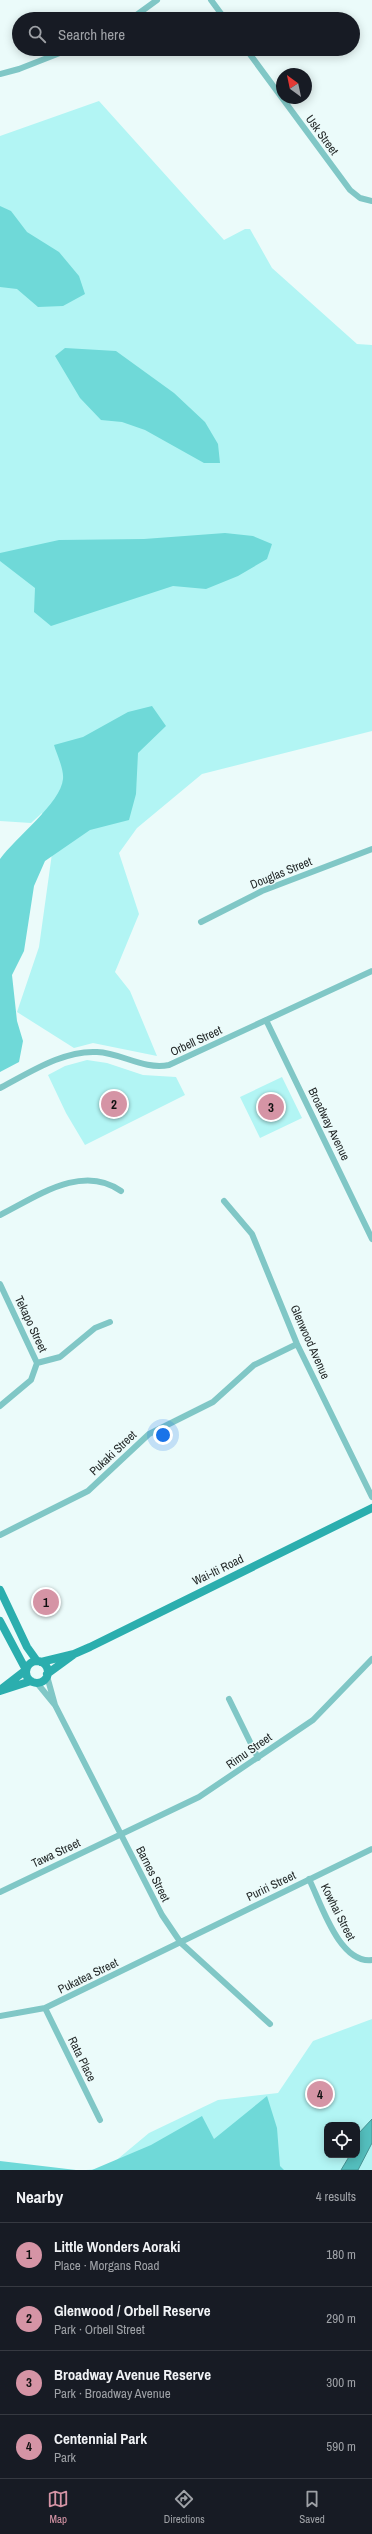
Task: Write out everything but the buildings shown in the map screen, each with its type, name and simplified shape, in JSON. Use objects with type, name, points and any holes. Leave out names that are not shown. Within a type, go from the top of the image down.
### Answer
[{"type":"street","points":[[141,12],[157,0]]},
{"type":"street","points":[[211,0],[220,12]]},
{"type":"street","points":[[0,74],[19,69],[52,56]]},
{"type":"street","name":"Usk Street","points":[[251,56],[353,193],[360,198],[372,201]]},
{"type":"street","name":"Douglas Street","points":[[201,922],[262,891],[372,849]]},
{"type":"street","name":"Orbell Street","points":[[0,1088],[60,1059],[81,1053],[97,1052],[147,1065],[169,1065],[372,971]]},
{"type":"street","name":"Broadway Avenue","points":[[266,1020],[372,1239]]},
{"type":"street","points":[[0,1215],[60,1185],[77,1180],[100,1180],[121,1191]]},
{"type":"street","name":"Glenwood Avenue","points":[[224,1201],[252,1234],[297,1344],[372,1497]]},
{"type":"street","name":"Tekapo Street","points":[[0,1284],[37,1364],[31,1380],[0,1406]]},
{"type":"street","points":[[37,1364],[60,1357],[95,1328],[110,1322]]},
{"type":"street","name":"Pukaki Street","points":[[0,1535],[88,1491],[149,1434],[212,1402],[254,1365],[297,1344]]},
{"type":"street","name":"Wai-Iti Road","points":[[47,1675],[74,1654],[372,1508]]},
{"type":"street","points":[[0,1590],[27,1647],[39,1662],[46,1667],[47,1675],[34,1682],[0,1690]]},
{"type":"street","points":[[0,1621],[26,1670],[27,1677],[34,1682]]},
{"type":"street","name":"Wai-Iti Road","points":[[39,1662],[74,1654]]},
{"type":"street","name":"Rimu Street","points":[[121,1835],[199,1797],[313,1720],[372,1659]]},
{"type":"street","points":[[0,1690],[26,1670],[30,1664],[39,1662]]},
{"type":"street","name":"Barnes Street","points":[[47,1675],[56,1705],[162,1915],[181,1943],[270,2024]]},
{"type":"street","name":"Barnes Street","points":[[34,1682],[56,1705]]},
{"type":"street","points":[[229,1699],[258,1758]]},
{"type":"street","name":"Tawa Street","points":[[0,1892],[121,1835]]},
{"type":"street","name":"Puriri Street","points":[[181,1943],[372,1849]]},
{"type":"street","name":"Kowhai Street","points":[[309,1879],[342,1947],[356,1957],[366,1961],[372,1960]]},
{"type":"street","name":"Pukatea Street","points":[[0,2016],[45,2008],[181,1943]]},
{"type":"street","name":"Rata Place","points":[[45,2008],[100,2120]]},
{"type":"shaded area","points":[[99,101],[224,240],[245,229],[250,229],[272,268],[357,344],[372,345],[372,731],[202,774],[137,828],[119,853],[139,914],[115,972],[130,991],[157,1056],[93,1043],[74,1048],[17,1012],[39,947],[54,839],[42,813],[31,823],[0,821],[0,136]]},
{"type":"shaded area","points":[[0,206],[11,211],[27,232],[59,252],[79,276],[85,294],[63,306],[38,307],[17,289],[0,287]]},
{"type":"shaded area","points":[[65,348],[116,351],[174,393],[205,422],[218,444],[220,463],[204,463],[145,430],[122,422],[101,420],[80,398],[55,356]]},
{"type":"shaded area","points":[[225,533],[253,536],[272,544],[267,559],[238,576],[206,589],[173,586],[51,626],[34,612],[35,588],[0,561],[0,553],[59,540],[144,539]]},
{"type":"shaded area","points":[[152,706],[166,726],[138,753],[136,794],[129,820],[90,830],[45,861],[34,886],[24,951],[12,975],[17,1021],[23,1041],[19,1062],[0,1072],[0,859],[46,809],[60,788],[63,779],[62,771],[54,745],[83,737],[128,712]]},
{"type":"shaded area","points":[[87,1060],[107,1063],[143,1075],[176,1077],[185,1095],[85,1145],[66,1113],[48,1075],[65,1066]]},
{"type":"shaded area","points":[[282,1077],[302,1118],[260,1138],[240,1097]]},
{"type":"shaded area","points":[[372,2019],[372,2170],[86,2170],[107,2168],[149,2133],[218,2100],[278,2093],[313,2041]]},
{"type":"shaded area","points":[[267,2096],[277,2128],[280,2166],[284,2170],[92,2170],[151,2145],[202,2116],[214,2139]]},
{"type":"shaded area","points":[[372,2119],[372,2143],[358,2170],[341,2170],[348,2158],[360,2158],[360,2132]]},
{"type":"shaded area","points":[[0,2161],[76,2170],[0,2170]]},
{"type":"place","name":"Glenwood / Orbell Reserve","points":[[114,1104]]},
{"type":"place","name":"Broadway Avenue Reserve","points":[[271,1107]]},
{"type":"place","name":"Little Wonders Aoraki","points":[[46,1602]]},
{"type":"place","name":"Centennial Park","points":[[320,2094]]}]
